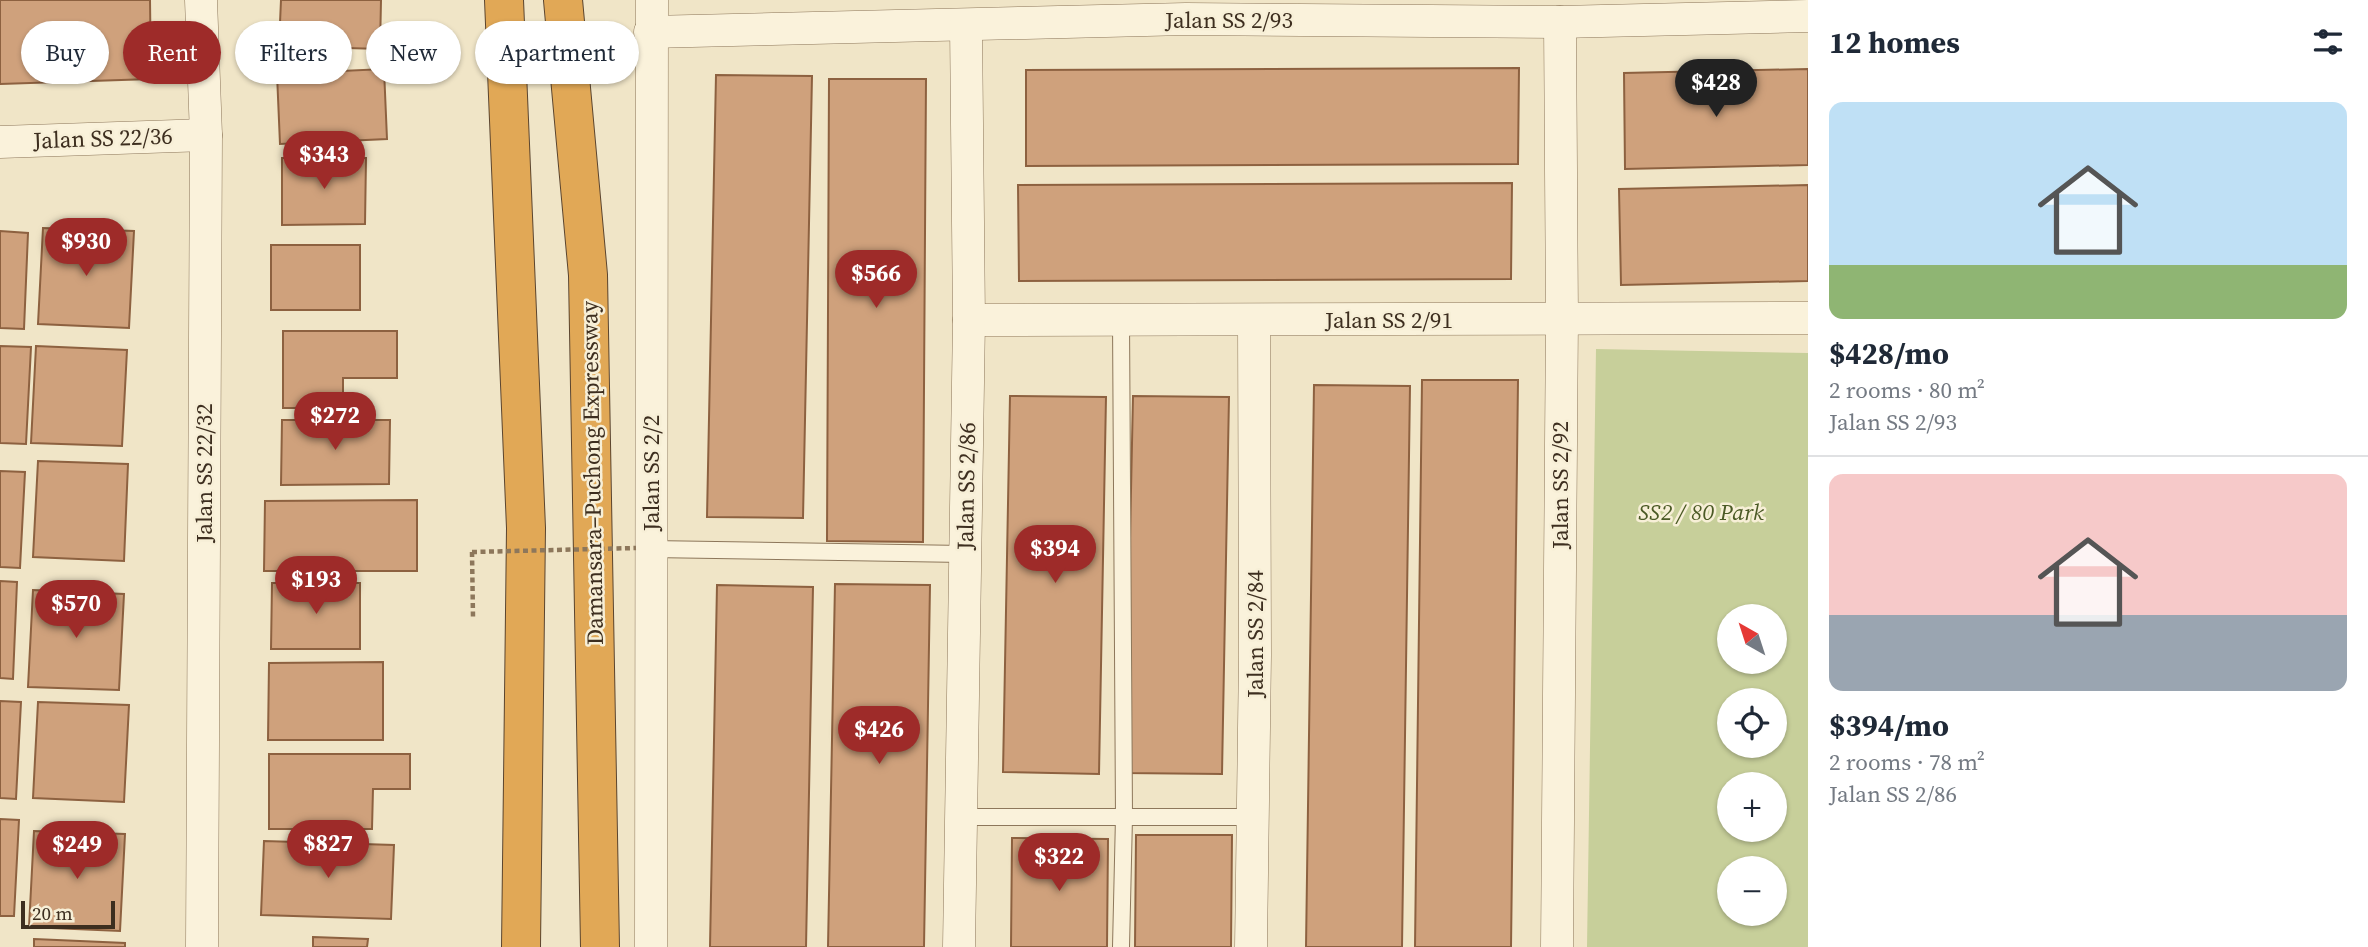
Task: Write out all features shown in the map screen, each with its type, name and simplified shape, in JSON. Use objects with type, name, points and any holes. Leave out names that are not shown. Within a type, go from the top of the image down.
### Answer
[{"type":"highway","points":[[504,0],[526,528],[520,947]]},
{"type":"highway","name":"Damansara–Puchong Expressway","points":[[563,0],[588,275],[600,947]]},
{"type":"street","name":"Jalan SS 22/32","points":[[201,0],[205,135],[202,947]]},
{"type":"street","name":"Jalan SS 2/2","points":[[651,947],[644,549],[652,0]]},
{"type":"street","name":"Jalan SS 2/93","points":[[650,32],[1185,19],[1560,22],[1808,16]]},
{"type":"street","name":"Jalan SS 2/92","points":[[1557,947],[1562,318],[1560,22]]},
{"type":"street","name":"Jalan SS 2/86","points":[[958,947],[969,320],[966,25]]},
{"type":"street","name":"Jalan SS 22/36","points":[[0,142],[205,135]]},
{"type":"street","name":"Jalan SS 2/91","points":[[969,320],[1808,318]]},
{"type":"street","name":"Jalan SS 2/84","points":[[1251,947],[1255,655],[1254,321]]},
{"type":"lane","points":[[1121,320],[1124,817],[1121,947]]},
{"type":"lane","points":[[644,549],[964,554]]},
{"type":"lane","points":[[959,817],[1253,817]]},
{"type":"path","points":[[473,617],[472,552],[644,549]]},
{"type":"green space","name":"SS2 / 80 Park","points":[[1596,349],[1808,353],[1808,947],[1587,947]]},
{"type":"building","points":[[0,0],[150,0],[150,21],[123,21],[123,80],[109,80],[109,21],[21,21],[21,83],[0,84]]},
{"type":"building","points":[[281,0],[381,0],[381,21],[366,21],[366,49],[352,48],[352,21],[280,21]]},
{"type":"building","points":[[1519,68],[1518,164],[1026,166],[1026,70]]},
{"type":"building","points":[[1808,69],[1808,165],[1625,169],[1624,73]]},
{"type":"building","points":[[352,70],[366,70],[366,84],[385,84],[387,139],[280,144],[277,84],[352,84]]},
{"type":"building","points":[[716,75],[812,76],[803,518],[707,517]]},
{"type":"building","points":[[829,79],[926,79],[923,542],[827,541]]},
{"type":"building","points":[[282,158],[366,158],[365,224],[282,225]]},
{"type":"building","points":[[1512,183],[1511,279],[1019,281],[1018,185]]},
{"type":"building","points":[[1808,185],[1808,281],[1621,285],[1619,189]]},
{"type":"building","points":[[43,228],[134,231],[129,328],[38,324]]},
{"type":"building","points":[[0,231],[28,233],[24,329],[0,328]]},
{"type":"building","points":[[271,245],[360,245],[360,310],[271,310]]},
{"type":"building","points":[[283,331],[397,331],[397,378],[343,378],[343,408],[283,408]]},
{"type":"building","points":[[0,346],[31,347],[26,444],[0,443]]},
{"type":"building","points":[[36,346],[127,350],[122,446],[31,443]]},
{"type":"building","points":[[1422,380],[1518,380],[1511,947],[1415,947]]},
{"type":"building","points":[[1314,385],[1410,386],[1402,947],[1306,947]]},
{"type":"building","points":[[1010,396],[1106,397],[1099,774],[1003,772]]},
{"type":"building","points":[[1133,396],[1229,397],[1222,774],[1125,773]]},
{"type":"building","points":[[282,420],[390,420],[389,484],[281,485]]},
{"type":"building","points":[[38,461],[128,464],[124,561],[33,557]]},
{"type":"building","points":[[0,471],[25,472],[20,568],[0,567]]},
{"type":"building","points":[[417,500],[417,571],[264,571],[265,501]]},
{"type":"building","points":[[0,581],[17,582],[13,679],[0,678]]},
{"type":"building","points":[[272,583],[360,583],[360,649],[271,649]]},
{"type":"building","points":[[835,584],[930,585],[924,947],[828,947]]},
{"type":"building","points":[[717,585],[813,587],[806,947],[710,947]]},
{"type":"building","points":[[33,590],[124,594],[119,690],[28,687]]},
{"type":"building","points":[[383,662],[383,740],[268,740],[269,663]]},
{"type":"building","points":[[0,701],[21,702],[16,799],[0,798]]},
{"type":"building","points":[[38,702],[129,705],[124,802],[33,798]]},
{"type":"building","points":[[269,754],[410,754],[410,789],[373,789],[372,829],[269,829]]},
{"type":"building","points":[[0,819],[19,820],[14,916],[0,916]]},
{"type":"building","points":[[34,831],[125,834],[120,931],[29,927]]},
{"type":"building","points":[[1136,835],[1232,835],[1231,947],[1135,947]]},
{"type":"building","points":[[1012,838],[1108,839],[1107,947],[1011,947]]},
{"type":"building","points":[[264,841],[394,845],[391,919],[261,915]]},
{"type":"building","points":[[313,937],[368,939],[367,947],[313,947]]},
{"type":"building","points":[[34,939],[125,943],[125,947],[34,947]]}]
